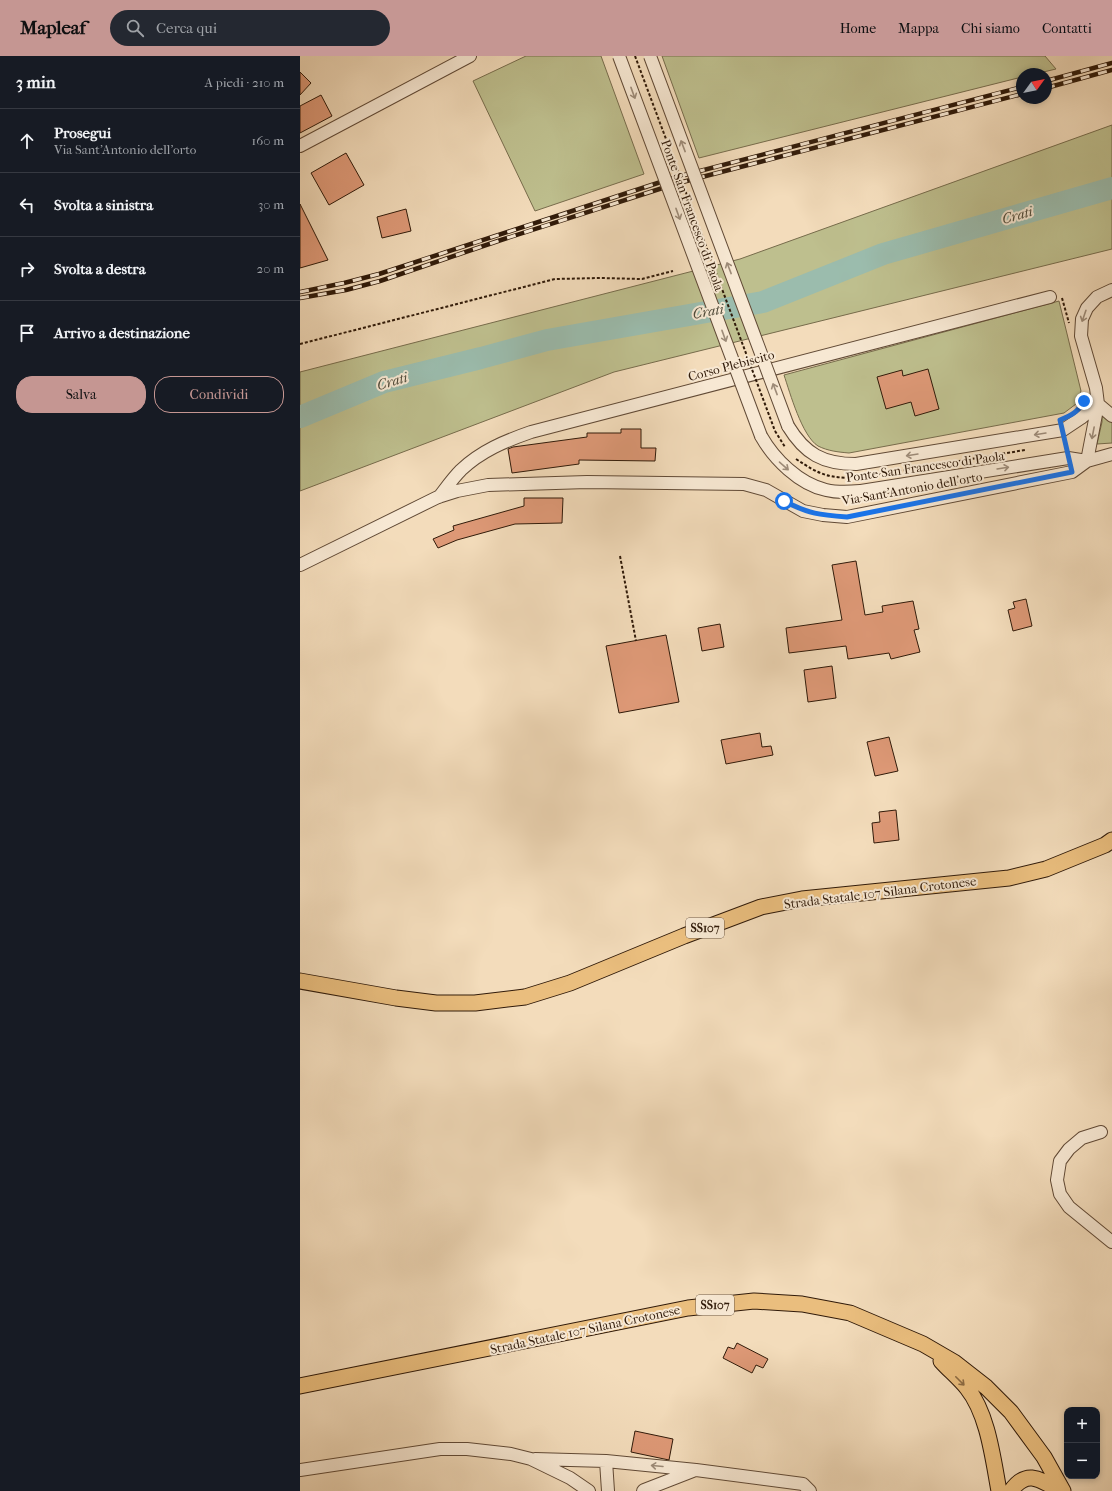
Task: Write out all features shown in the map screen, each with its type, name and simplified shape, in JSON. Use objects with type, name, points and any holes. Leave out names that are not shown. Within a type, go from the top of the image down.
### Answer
[{"type":"main road","name":"Strada Statale 107 Silana Crotonese","points":[[300,981],[396,998],[436,1003],[475,1003],[526,997],[570,983],[684,936],[761,908],[802,899],[1009,878],[1046,869],[1105,845],[1112,840]]},
{"type":"main road","name":"Strada Statale 107 Silana Crotonese","points":[[300,1386],[688,1308],[754,1301],[802,1304],[850,1313],[923,1344],[954,1362],[1003,1404],[1023,1427],[1044,1457],[1061,1491]]},
{"type":"main road","points":[[923,1344],[966,1387],[976,1404],[988,1436],[999,1491]]},
{"type":"main road","points":[[1011,1491],[1017,1483],[1027,1478],[1041,1480],[1061,1491]]},
{"type":"street","points":[[300,146],[470,56]]},
{"type":"street","name":"Ponte San Francesco di Paola","points":[[620,56],[761,436],[776,458],[793,474],[808,483],[825,490],[840,492],[861,491],[1068,458],[1087,461]]},
{"type":"street","name":"Ponte San Francesco di Paola","points":[[650,56],[788,426],[797,441],[810,452],[823,459],[840,464],[856,464],[1063,430],[1098,404]]},
{"type":"street","points":[[1112,290],[1097,297],[1087,308],[1082,319],[1082,336],[1096,388],[1098,404],[1087,461],[1112,454]]},
{"type":"street","name":"Corso Plebiscito","points":[[438,498],[460,471],[478,456],[503,442],[531,432],[1050,297]]},
{"type":"street","points":[[1098,404],[1112,416]]},
{"type":"street","name":"Via Sant'Antonio dell'orto","points":[[300,565],[438,498],[457,491],[488,485],[587,482],[744,484],[766,490],[803,510],[823,516],[847,517],[1072,472],[1087,461]]},
{"type":"street","points":[[1101,1132],[1082,1138],[1069,1149],[1060,1160],[1057,1180],[1060,1194],[1069,1207],[1112,1242]]},
{"type":"street","points":[[300,1470],[440,1449],[467,1449],[510,1454],[531,1459],[606,1461],[696,1470],[803,1484],[810,1491]]},
{"type":"street","points":[[531,1459],[570,1478],[589,1491]]},
{"type":"street","points":[[606,1461],[608,1491]]},
{"type":"street","points":[[643,1491],[696,1470]]},
{"type":"path","name":"Ponte San Francesco di Paola","points":[[635,56],[775,431]]},
{"type":"path","points":[[300,344],[555,279],[642,279],[673,271]]},
{"type":"path","points":[[1050,297],[1061,294],[1069,323]]},
{"type":"path","points":[[620,556],[636,640]]},
{"type":"green space","points":[[526,56],[601,56],[644,174],[535,211],[473,81]]},
{"type":"green space","points":[[662,56],[1045,56],[1056,69],[1016,68],[1016,79],[699,158]]},
{"type":"green space","points":[[1112,125],[1112,249],[614,372],[300,491],[300,372],[740,259]]},
{"type":"green space","points":[[1059,301],[1081,391],[1076,404],[1064,413],[849,453],[837,452],[818,446],[812,441],[802,424],[793,403],[784,375]]},
{"type":"green space","points":[[1102,413],[1112,422],[1112,443],[1097,444],[1102,422]]},
{"type":"building","points":[[300,72],[311,83],[300,95]]},
{"type":"building","points":[[321,95],[332,116],[300,133],[300,106]]},
{"type":"building","points":[[346,153],[364,185],[329,205],[311,173]]},
{"type":"building","points":[[300,204],[328,260],[300,268]]},
{"type":"building","points":[[406,209],[411,231],[382,238],[377,217]]},
{"type":"building","points":[[928,369],[939,409],[915,416],[911,402],[886,409],[877,377],[902,370],[903,376]]},
{"type":"building","points":[[621,429],[641,429],[641,448],[656,448],[655,461],[579,460],[579,464],[512,473],[508,449],[513,447],[587,437],[587,433],[621,433]]},
{"type":"building","points":[[524,498],[563,498],[562,523],[515,524],[457,540],[438,548],[433,539],[454,530],[453,526],[524,506]]},
{"type":"building","points":[[856,561],[865,615],[883,612],[882,606],[913,601],[919,629],[914,630],[920,652],[891,659],[889,653],[848,659],[846,646],[789,653],[786,628],[842,620],[832,565]]},
{"type":"building","points":[[1026,599],[1032,626],[1013,631],[1008,610],[1015,608],[1013,602]]},
{"type":"building","points":[[720,624],[724,647],[702,651],[698,628]]},
{"type":"building","points":[[666,635],[679,702],[619,713],[606,646]]},
{"type":"building","points":[[832,666],[836,698],[808,702],[804,670]]},
{"type":"building","points":[[760,733],[762,747],[771,746],[773,755],[726,764],[721,740]]},
{"type":"building","points":[[889,737],[898,771],[875,776],[867,742]]},
{"type":"building","points":[[896,810],[899,840],[874,843],[872,823],[880,822],[879,812]]},
{"type":"building","points":[[737,1343],[768,1359],[763,1368],[756,1365],[752,1373],[723,1358],[728,1347],[734,1349]]},
{"type":"building","points":[[635,1431],[673,1439],[669,1460],[631,1452]]},
{"type":"waterway","name":"Crati","points":[[300,417],[384,382],[547,340],[763,302],[883,254],[1112,188]]},
{"type":"railway","points":[[1052,79],[1112,63]]},
{"type":"railway","points":[[1052,86],[1112,70]]},
{"type":"railway","points":[[300,292],[379,274],[673,178],[1016,89]]},
{"type":"railway","points":[[300,298],[346,290],[380,281],[675,184],[1016,96]]},
{"type":"route","points":[[784,501],[803,510],[823,516],[847,517],[1072,472],[1060,420],[1071,416],[1079,410],[1084,401]]}]
